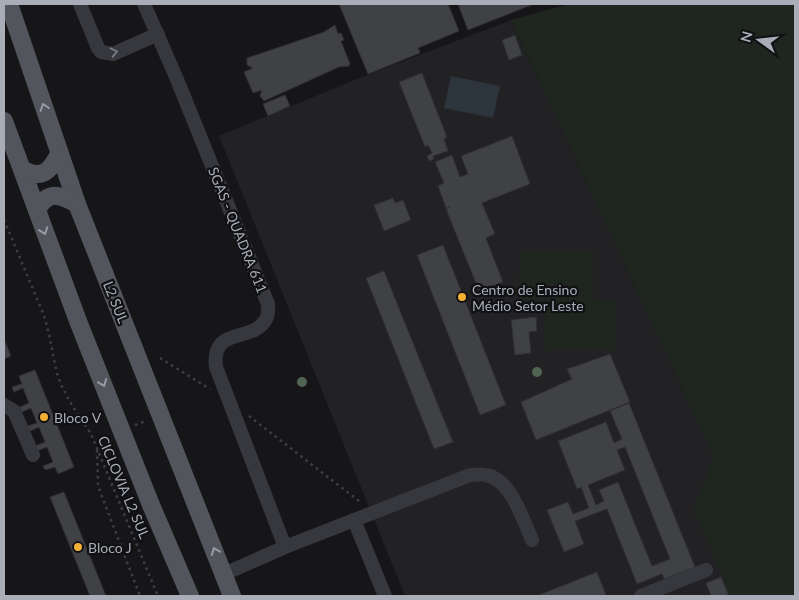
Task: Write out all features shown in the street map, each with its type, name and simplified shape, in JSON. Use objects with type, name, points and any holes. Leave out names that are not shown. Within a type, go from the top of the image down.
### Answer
[{"type":"main road","name":"L2 SUL","points":[[9,4],[77,204],[232,596]]},
{"type":"main road","points":[[4,121],[78,320],[151,505],[190,596]]},
{"type":"main road","points":[[22,169],[32,174],[40,174],[54,164],[59,154]]},
{"type":"main road","points":[[36,210],[42,201],[55,195],[64,197],[77,204]]},
{"type":"street","points":[[80,4],[98,48],[102,52],[114,54],[158,34]]},
{"type":"street","name":"SGAS - QUADRA 611","points":[[144,4],[268,304],[266,320],[260,326],[222,342],[215,358],[216,368],[285,547]]},
{"type":"street","points":[[4,405],[14,411],[33,455]]},
{"type":"street","points":[[224,574],[285,547],[470,475],[486,475],[497,479],[506,487],[514,499],[532,540]]},
{"type":"street","points":[[360,518],[385,596]]},
{"type":"street","points":[[641,596],[706,570]]},
{"type":"path","name":"CICLOVIA L2 SUL","points":[[4,220],[43,313],[58,375],[75,410],[91,434],[158,596]]},
{"type":"path","points":[[160,358],[228,400],[359,500],[360,518]]},
{"type":"path","points":[[122,430],[161,416]]},
{"type":"path","points":[[97,449],[98,486],[140,596]]},
{"type":"shaded area","points":[[570,4],[795,4],[795,596],[716,596],[727,585],[693,510],[714,457],[511,20]]},
{"type":"shaded area","name":"Centro de Ensino Médio Setor Leste","points":[[511,20],[779,596],[405,596],[219,136],[362,77]]},
{"type":"shaded area","points":[[451,76],[500,86],[493,118],[444,108]]},
{"type":"shaded area","points":[[520,250],[593,250],[593,299],[615,300],[615,350],[545,350],[545,300],[519,299]]},
{"type":"building","points":[[339,4],[448,4],[459,31],[418,48],[420,53],[368,74]]},
{"type":"building","points":[[458,4],[534,4],[468,30]]},
{"type":"building","points":[[335,25],[338,34],[341,33],[344,40],[341,41],[350,64],[349,66],[339,67],[264,101],[260,96],[262,90],[253,93],[244,72],[253,68],[247,65],[247,58],[324,32]]},
{"type":"building","points":[[515,35],[522,55],[509,60],[502,40]]},
{"type":"building","points":[[422,73],[447,137],[444,139],[448,151],[433,156],[434,159],[429,161],[427,156],[432,153],[428,145],[425,147],[399,82]]},
{"type":"building","points":[[285,95],[290,106],[268,116],[263,104]]},
{"type":"building","points":[[512,136],[530,184],[482,203],[495,234],[486,238],[503,282],[479,291],[446,209],[450,207],[446,208],[438,186],[444,183],[435,162],[452,155],[460,177],[468,174],[461,156]]},
{"type":"building","points":[[393,198],[395,203],[403,200],[411,220],[384,231],[374,205]]},
{"type":"building","points":[[443,245],[506,405],[480,415],[417,255]]},
{"type":"building","points":[[384,271],[453,442],[434,449],[366,278]]},
{"type":"building","points":[[536,317],[537,331],[529,332],[531,353],[515,355],[511,320]]},
{"type":"building","points":[[4,339],[11,356],[4,359]]},
{"type":"building","points":[[610,354],[630,402],[536,440],[521,402],[572,379],[567,369]]},
{"type":"building","name":"Bloco V","points":[[35,370],[74,467],[58,474],[55,467],[45,470],[43,466],[53,462],[47,447],[37,451],[35,446],[45,442],[39,427],[30,431],[28,426],[37,423],[31,408],[22,412],[20,407],[29,403],[23,388],[14,392],[12,387],[22,384],[19,376]]},
{"type":"building","points":[[629,403],[695,567],[664,579],[662,574],[637,584],[607,509],[575,521],[584,544],[564,552],[547,510],[568,502],[573,514],[589,508],[581,487],[577,489],[558,441],[606,422],[614,443],[622,439],[610,411]],"holes":[[[625,447],[670,559],[652,566],[618,482],[599,490],[604,501],[596,505],[588,485],[625,470],[617,450]]]},
{"type":"building","name":"Bloco J","points":[[64,492],[106,596],[90,596],[50,497]]},
{"type":"building","points":[[597,572],[606,595],[604,596],[536,596]]},
{"type":"building","points":[[721,577],[729,596],[711,596],[706,583]]},
{"type":"place","name":"Centro de Ensino Médio Setor Leste","points":[[462,297]]},
{"type":"place","name":"Bloco V","points":[[44,417]]},
{"type":"place","name":"Bloco J","points":[[78,547]]}]
